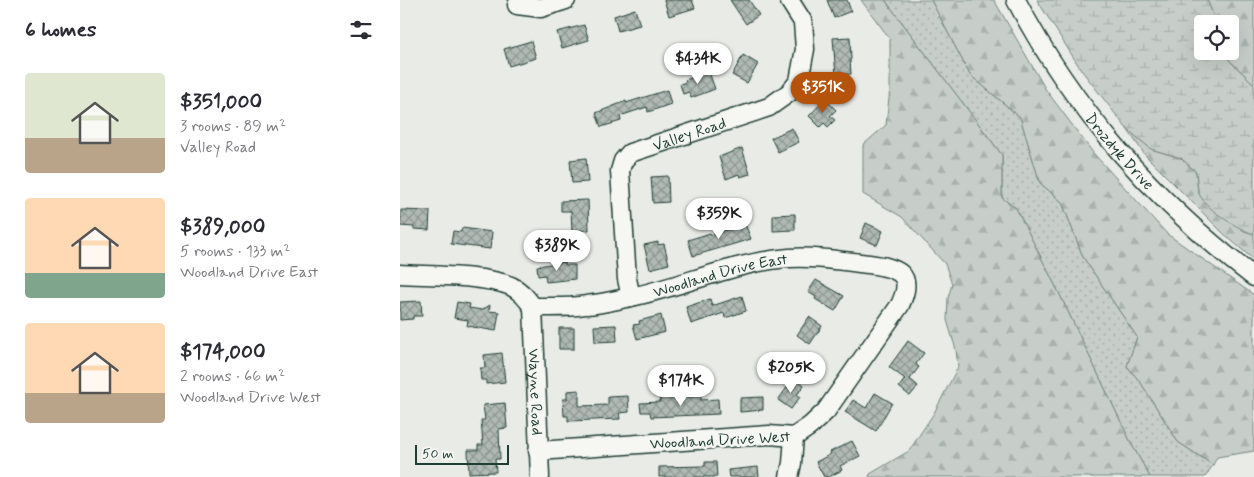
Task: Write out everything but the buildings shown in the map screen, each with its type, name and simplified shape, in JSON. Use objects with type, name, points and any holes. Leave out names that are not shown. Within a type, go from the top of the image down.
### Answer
[{"type":"street","points":[[517,5],[541,8],[566,0]]},
{"type":"street","name":"Valley Road","points":[[631,297],[626,269],[620,171],[623,161],[630,153],[769,107],[790,92],[799,81],[805,49],[803,22],[789,0]]},
{"type":"street","name":"Drozdyk Drive","points":[[1016,0],[1064,82],[1108,138],[1151,187],[1186,221],[1254,277]]},
{"type":"street","name":"Woodland Drive East","points":[[533,307],[585,306],[673,287],[722,271],[790,258],[815,258],[876,265],[900,273],[906,279]]},
{"type":"street","points":[[400,274],[492,281],[511,286],[524,294],[533,307]]},
{"type":"street","name":"Woodland Drive West","points":[[538,451],[769,435],[794,437],[810,426],[826,411],[900,305],[906,293],[906,279]]},
{"type":"street","name":"Wayne Road","points":[[533,307],[540,477]]},
{"type":"street","points":[[789,477],[794,437]]},
{"type":"green space","points":[[861,0],[885,0],[1002,155],[1002,198],[1016,208],[1132,445],[1150,477],[869,477],[870,474],[909,451],[934,413],[958,367],[956,350],[947,320],[948,298],[952,284],[945,264],[902,217],[863,194],[863,145],[886,125],[890,89],[890,39]]},
{"type":"green space","points":[[885,0],[931,0],[970,75],[1020,117],[1040,183],[1062,202],[1083,257],[1137,337],[1127,366],[1141,383],[1178,442],[1213,465],[1205,477],[1150,477],[1132,445],[1016,208],[1002,198],[1002,155]]},
{"type":"green space","points":[[931,0],[994,0],[1046,90],[1094,154],[1167,234],[1254,295],[1254,451],[1217,457],[1213,465],[1178,442],[1141,383],[1127,366],[1137,337],[1083,257],[1062,202],[1040,183],[1020,117],[970,75]]},
{"type":"green space","points":[[1037,0],[1207,0],[1213,15],[1194,15],[1194,60],[1229,60],[1254,84],[1254,234],[1239,228],[1222,217],[1201,198],[1198,191],[1196,172],[1181,158],[1151,149],[1127,129],[1082,71]]},
{"type":"green space","points":[[1207,0],[1254,0],[1254,84],[1229,60],[1239,60],[1239,15],[1213,15]]},
{"type":"green space","points":[[1127,129],[1151,149],[1181,158],[1196,172],[1198,193],[1244,231],[1254,234],[1254,260],[1224,234],[1145,155]]}]
